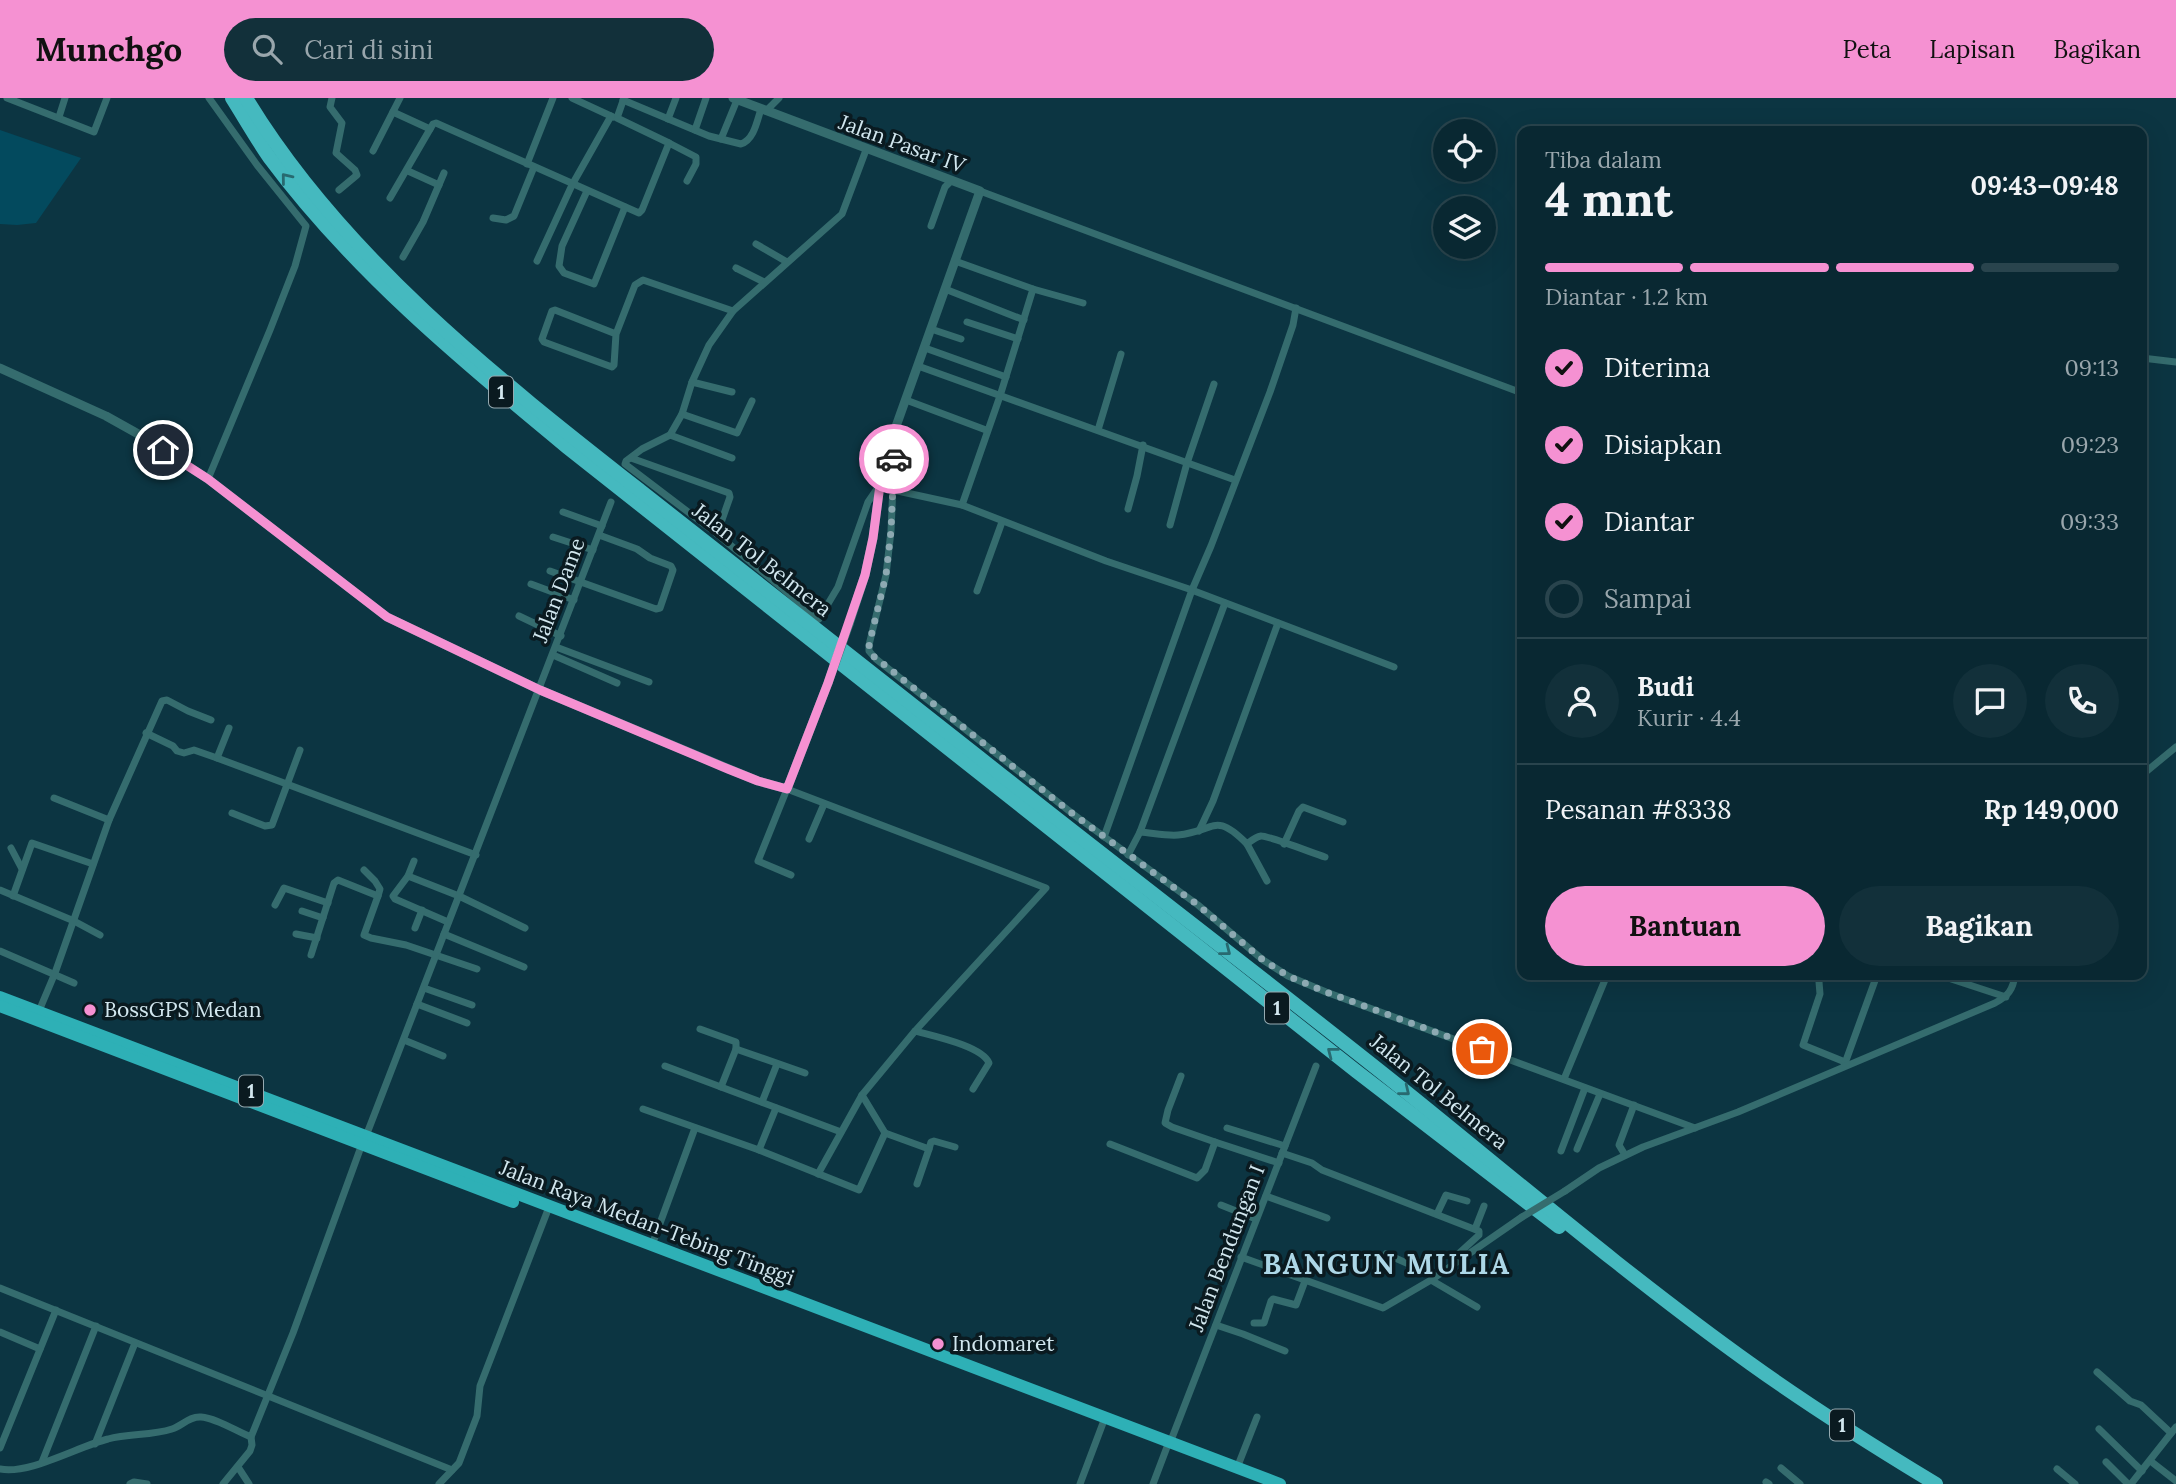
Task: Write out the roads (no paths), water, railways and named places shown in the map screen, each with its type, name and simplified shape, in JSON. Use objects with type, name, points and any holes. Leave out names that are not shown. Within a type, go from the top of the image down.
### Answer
[{"type":"highway","points":[[225,98],[268,156]]},
{"type":"highway","name":"Jalan Tol Belmera","points":[[232,98],[268,156],[318,217],[385,288],[457,356],[517,406],[1356,1071],[1704,1334],[1936,1484]]},
{"type":"highway","name":"Jalan Tol Belmera","points":[[246,98],[286,158],[395,282],[465,347],[573,438],[1376,1068],[1779,1394],[1919,1484]]},
{"type":"highway","name":"Jalan Raya Medan-Tebing Tinggi","points":[[0,997],[364,1140],[1103,1423],[1280,1484]]},
{"type":"highway","name":"Jalan Raya Medan-Tebing Tinggi","points":[[0,1006],[364,1140]]},
{"type":"highway","name":"Jalan Raya Medan-Tebing Tinggi","points":[[548,1210],[651,1246],[1264,1484]]},
{"type":"street","points":[[7,98],[94,132],[107,98]]},
{"type":"street","points":[[30,107],[32,98]]},
{"type":"street","points":[[59,117],[65,98]]},
{"type":"street","points":[[208,479],[295,266],[306,226],[257,165],[209,98]]},
{"type":"street","points":[[332,98],[330,107],[342,123],[336,153],[357,172],[339,190]]},
{"type":"street","points":[[373,151],[400,98]]},
{"type":"street","points":[[493,218],[506,220],[514,216],[553,98]]},
{"type":"street","points":[[572,98],[696,157],[696,164],[687,181]]},
{"type":"street","points":[[668,119],[676,98]]},
{"type":"street","points":[[695,130],[706,98]]},
{"type":"street","points":[[537,261],[572,185],[624,99],[695,130],[741,145],[750,139],[764,110],[779,98]]},
{"type":"street","points":[[721,139],[735,99]]},
{"type":"street","name":"Jalan Pasar IV","points":[[735,99],[980,191]]},
{"type":"street","points":[[393,111],[430,129]]},
{"type":"street","points":[[390,198],[434,123],[637,212],[641,212],[669,143]]},
{"type":"street","points":[[866,150],[842,214],[733,311],[709,345],[692,382],[682,414],[670,435],[642,449],[625,464],[717,534],[820,619],[838,587],[868,502],[880,485]]},
{"type":"street","points":[[408,171],[439,185]]},
{"type":"street","points":[[403,257],[424,222],[444,173]]},
{"type":"street","points":[[931,226],[945,187],[951,181]]},
{"type":"street","points":[[587,191],[562,246],[559,266],[564,273],[594,284],[625,208]]},
{"type":"street","points":[[791,875],[758,861],[849,624],[865,575],[889,446],[980,191],[1517,391]]},
{"type":"street","points":[[756,244],[787,262]]},
{"type":"street","points":[[955,261],[1033,289],[1083,303]]},
{"type":"street","points":[[736,268],[764,282]]},
{"type":"street","points":[[615,334],[555,310],[552,311],[542,339],[612,368],[615,334],[635,285],[643,279],[733,311]]},
{"type":"street","points":[[945,289],[1024,320]]},
{"type":"street","points":[[962,505],[1033,289]]},
{"type":"street","points":[[1104,837],[1192,590],[1270,392],[1293,326],[1296,308]]},
{"type":"street","points":[[967,322],[1018,339]]},
{"type":"street","points":[[931,329],[961,339]]},
{"type":"street","points":[[925,348],[1006,377]]},
{"type":"street","points":[[1098,430],[1121,354]]},
{"type":"street","points":[[2147,359],[2176,362]]},
{"type":"street","points":[[918,366],[1235,480]]},
{"type":"street","points":[[0,368],[106,416],[208,479],[387,617],[540,690],[728,769],[1046,888],[915,1031],[862,1096],[818,1174]]},
{"type":"street","points":[[692,382],[732,392]]},
{"type":"street","points":[[1170,525],[1187,463],[1214,384]]},
{"type":"street","points":[[906,400],[986,430]]},
{"type":"street","points":[[682,414],[737,433],[752,401]]},
{"type":"street","points":[[670,435],[732,458]]},
{"type":"street","points":[[1128,509],[1143,445]]},
{"type":"street","points":[[889,446],[894,455],[893,490],[886,575],[869,645],[872,655],[1104,837],[1198,905],[1263,960],[1288,976],[1695,1128]]},
{"type":"street","points":[[631,458],[729,493],[717,534]]},
{"type":"street","points":[[893,490],[962,505],[1394,667]]},
{"type":"street","name":"Jalan Dame","points":[[223,1484],[251,1448],[251,1437],[364,1140],[611,502]]},
{"type":"street","points":[[562,512],[602,526]]},
{"type":"street","points":[[977,590],[1002,522]]},
{"type":"street","points":[[550,571],[656,609],[660,608],[673,570],[671,566],[650,558],[637,549],[598,535]]},
{"type":"street","points":[[553,537],[593,550]]},
{"type":"street","points":[[531,584],[574,600]]},
{"type":"street","points":[[1128,855],[1140,832],[1225,603]]},
{"type":"street","points":[[519,616],[561,636]]},
{"type":"street","points":[[1199,831],[1213,801],[1278,623]]},
{"type":"street","points":[[556,647],[649,682]]},
{"type":"street","points":[[553,655],[617,683]]},
{"type":"street","points":[[39,1012],[109,820],[162,700],[211,720]]},
{"type":"street","points":[[217,758],[229,728]]},
{"type":"street","points":[[146,733],[173,746],[177,751],[194,750],[217,758],[476,855]]},
{"type":"street","points":[[2147,771],[2176,747]]},
{"type":"street","points":[[232,813],[271,826],[300,750]]},
{"type":"street","points":[[54,798],[109,820]]},
{"type":"street","points":[[809,839],[824,804]]},
{"type":"street","points":[[1284,844],[1303,807],[1343,822]]},
{"type":"street","points":[[1140,832],[1168,835],[1199,831],[1209,826],[1230,828],[1247,844],[1267,881]]},
{"type":"street","points":[[1247,844],[1262,836],[1325,858]]},
{"type":"street","points":[[13,896],[30,845],[33,843],[93,864]]},
{"type":"street","points":[[11,848],[22,869]]},
{"type":"street","points":[[414,861],[394,898],[449,922]]},
{"type":"street","points":[[363,870],[380,889],[364,935],[477,969]]},
{"type":"street","points":[[408,876],[459,895],[526,928]]},
{"type":"street","points":[[311,955],[334,883],[338,880],[378,896]]},
{"type":"street","points":[[275,905],[284,888],[328,903]]},
{"type":"street","points":[[0,890],[100,935]]},
{"type":"street","points":[[415,928],[422,910]]},
{"type":"street","points":[[302,911],[323,918]]},
{"type":"street","points":[[296,934],[317,938]]},
{"type":"street","points":[[444,934],[524,967]]},
{"type":"street","points":[[0,951],[75,983]]},
{"type":"street","points":[[1564,1079],[1605,980]]},
{"type":"street","points":[[1820,980],[1820,995],[1803,1045],[1844,1064]]},
{"type":"street","points":[[1844,1064],[1875,980]]},
{"type":"street","points":[[1954,980],[2006,997]]},
{"type":"street","points":[[1241,1258],[1383,1308],[1599,1168],[1995,1003],[2006,997],[2014,980]]},
{"type":"street","points":[[424,988],[472,1005]]},
{"type":"street","points":[[417,1004],[467,1023]]},
{"type":"street","points":[[700,1029],[735,1041],[736,1049],[721,1087]]},
{"type":"street","points":[[915,1031],[953,1041],[988,1058],[989,1063],[973,1089]]},
{"type":"street","points":[[404,1040],[443,1056]]},
{"type":"street","points":[[736,1049],[805,1073]]},
{"type":"street","points":[[762,1102],[777,1064]]},
{"type":"street","points":[[665,1066],[841,1132]]},
{"type":"street","name":"Jalan Bendungan I","points":[[1153,1484],[1315,1066]]},
{"type":"street","points":[[1181,1076],[1165,1123],[1279,1163]]},
{"type":"street","points":[[1561,1151],[1585,1088]]},
{"type":"street","points":[[1577,1149],[1600,1094]]},
{"type":"street","points":[[862,1096],[885,1133],[929,1149]]},
{"type":"street","points":[[1625,1155],[1619,1145],[1634,1105]]},
{"type":"street","points":[[759,1150],[776,1108]]},
{"type":"street","points":[[643,1109],[759,1150],[859,1190],[885,1133]]},
{"type":"street","points":[[651,1246],[695,1128]]},
{"type":"street","points":[[1227,1128],[1284,1149],[1322,1170],[1479,1231],[1480,1234],[1456,1256],[1453,1263]]},
{"type":"street","points":[[917,1184],[931,1142],[934,1140],[955,1147]]},
{"type":"street","points":[[1110,1144],[1197,1178],[1205,1170],[1215,1142]]},
{"type":"street","points":[[1437,1214],[1446,1195],[1467,1201]]},
{"type":"street","points":[[1266,1196],[1327,1218]]},
{"type":"street","points":[[1221,1205],[1256,1219]]},
{"type":"street","points":[[1475,1229],[1484,1206]]},
{"type":"street","points":[[439,1484],[458,1463],[477,1416],[480,1386],[548,1210]]},
{"type":"street","points":[[1386,1254],[1433,1278],[1477,1307]]},
{"type":"street","points":[[1254,1323],[1264,1323],[1270,1301],[1273,1299],[1296,1305],[1305,1281]]},
{"type":"street","points":[[0,1288],[452,1470]]},
{"type":"street","points":[[0,1448],[56,1310]]},
{"type":"street","points":[[1216,1325],[1285,1352]]},
{"type":"street","points":[[42,1462],[96,1326]]},
{"type":"street","points":[[0,1332],[40,1349]]},
{"type":"street","points":[[95,1444],[135,1342]]},
{"type":"street","points":[[2097,1372],[2130,1401],[2141,1405],[2173,1430],[2130,1484],[2106,1462]]},
{"type":"street","points":[[0,1469],[13,1470],[42,1462],[107,1439],[171,1430],[190,1419],[200,1417],[251,1437]]},
{"type":"street","points":[[1237,1468],[1256,1418]]},
{"type":"street","points":[[1080,1484],[1103,1423]]},
{"type":"street","points":[[2099,1429],[2142,1471]]},
{"type":"street","points":[[2153,1463],[2176,1481]]},
{"type":"street","points":[[238,1467],[249,1484]]},
{"type":"street","points":[[1781,1468],[1800,1484]]},
{"type":"street","points":[[2057,1469],[2075,1484]]},
{"type":"street","points":[[130,1484],[147,1484]]},
{"type":"place","name":"BossGPS Medan","points":[[90,1010]]},
{"type":"place","name":"Indomaret","points":[[938,1344]]},
{"type":"district","name":"BANGUN MULIA","points":[[1387,1264]]}]
